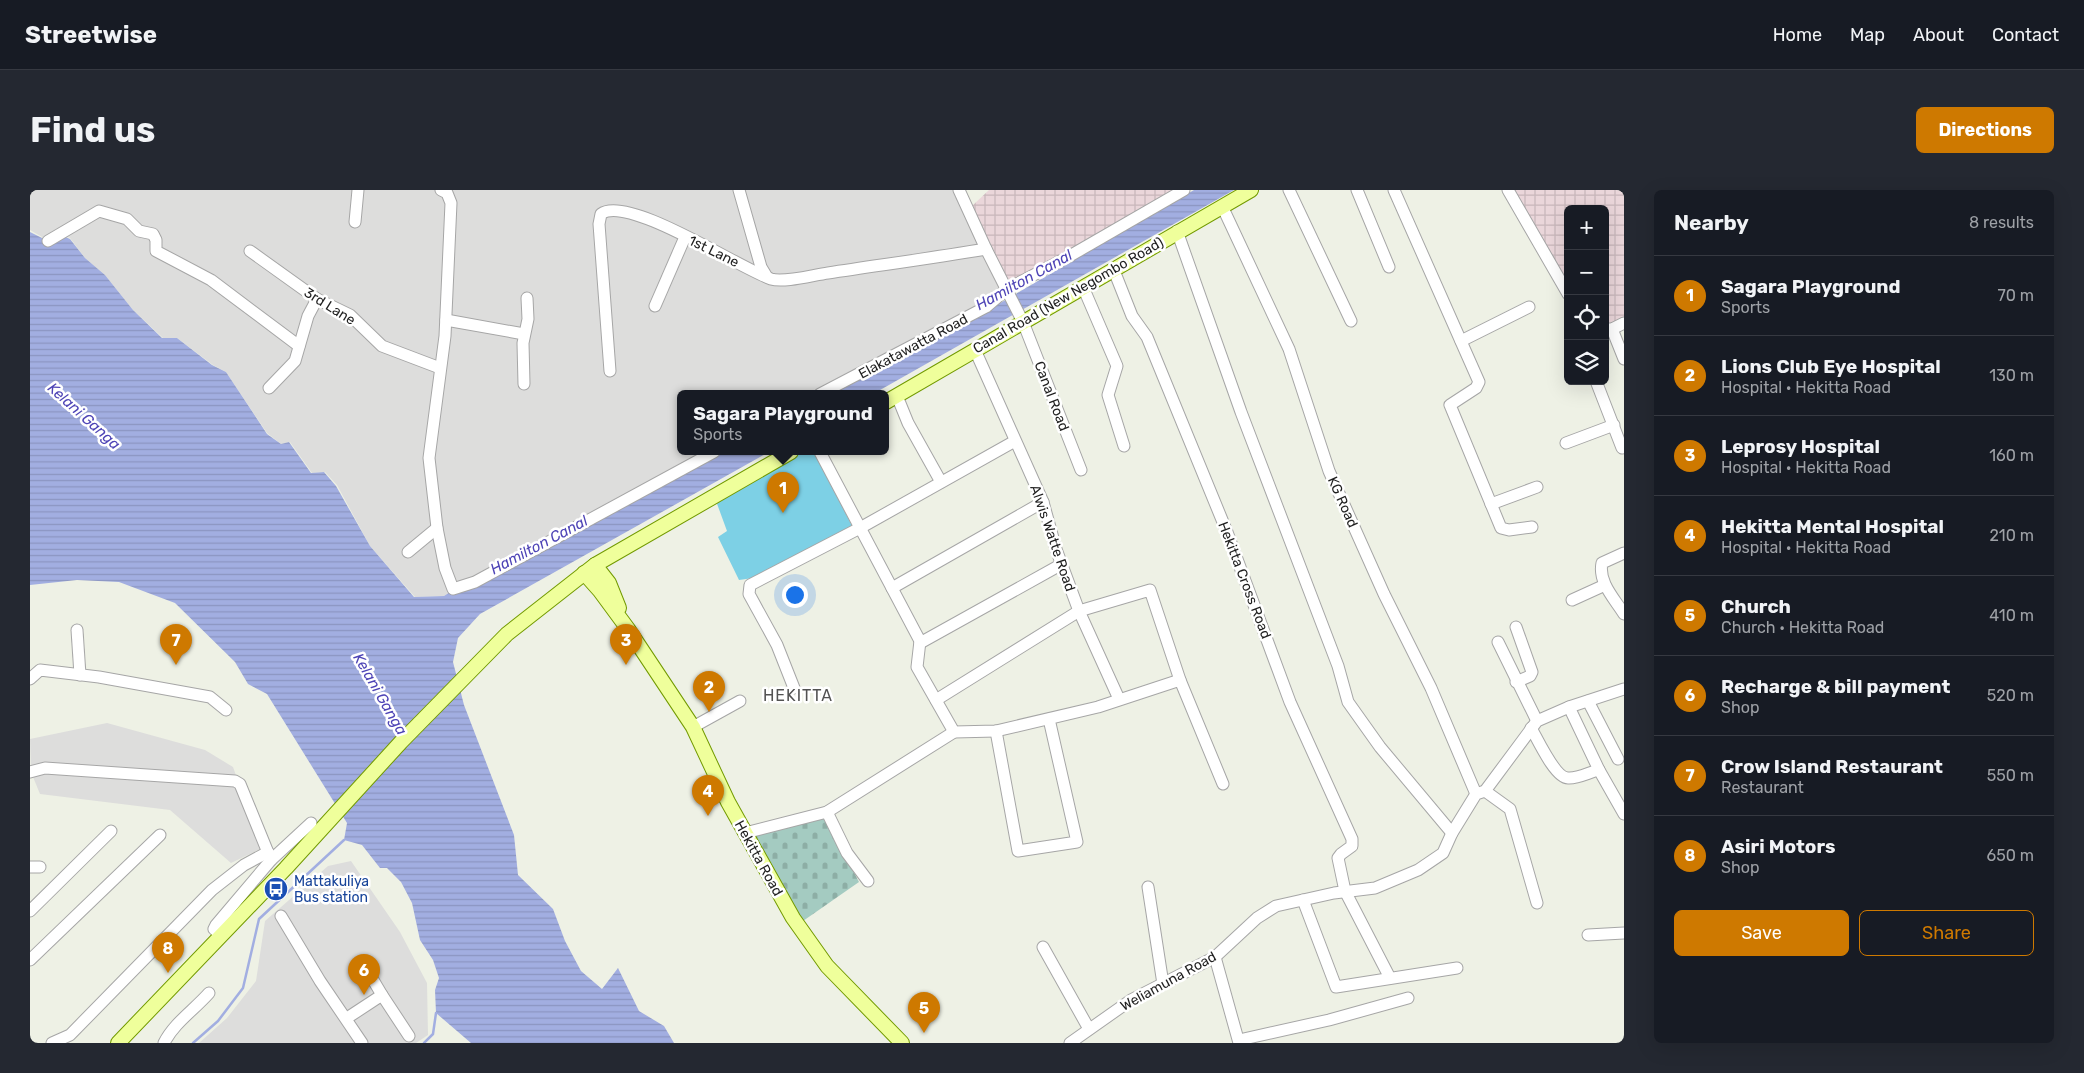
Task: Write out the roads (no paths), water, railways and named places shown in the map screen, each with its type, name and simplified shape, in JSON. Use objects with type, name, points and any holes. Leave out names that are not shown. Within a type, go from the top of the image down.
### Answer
[{"type":"main road","name":"Canal Road (New Negombo Road)","points":[[891,399],[1113,268],[1251,190]]},
{"type":"main road","points":[[118,1043],[330,821],[464,675],[506,634],[589,569],[786,455]]},
{"type":"main road","name":"Hekitta Road","points":[[589,569],[600,591],[628,629],[692,727],[745,834],[793,918],[827,966],[898,1042]]},
{"type":"street","points":[[355,222],[358,190]]},
{"type":"street","points":[[441,190],[447,193],[451,203],[446,320],[429,458],[437,528],[445,568],[453,589],[462,588],[475,582],[708,455]]},
{"type":"street","points":[[739,190],[761,267],[767,277]]},
{"type":"street","name":"Canal Road","points":[[960,190],[986,249],[1023,322],[1081,470]]},
{"type":"street","name":"Elakatawatta Road","points":[[828,390],[986,307],[1007,289],[1068,257],[1184,190]]},
{"type":"street","points":[[1289,190],[1351,321]]},
{"type":"street","points":[[1357,190],[1389,266]]},
{"type":"street","points":[[1394,190],[1479,382],[1476,388],[1450,405],[1501,528],[1509,530],[1532,527]]},
{"type":"street","points":[[1508,190],[1564,287]]},
{"type":"street","name":"KG Road","points":[[1222,206],[1289,349],[1329,471],[1384,594],[1481,792]]},
{"type":"street","name":"1st Lane","points":[[610,371],[599,224],[601,214],[608,210],[629,211],[670,228],[776,280],[923,260],[986,249]]},
{"type":"street","points":[[48,241],[99,211],[127,219],[136,230],[153,234],[156,240],[154,249],[156,251],[211,280],[299,346]]},
{"type":"street","points":[[1177,231],[1241,412],[1338,666],[1348,702],[1380,747],[1452,834]]},
{"type":"street","points":[[655,306],[685,237]]},
{"type":"street","name":"3rd Lane","points":[[250,251],[317,299],[350,315],[382,346],[440,368]]},
{"type":"street","name":"Hekitta Cross Road","points":[[1113,268],[1132,316],[1147,337],[1227,532],[1290,702],[1352,839],[1352,846],[1338,858],[1346,891]]},
{"type":"street","points":[[1083,287],[1117,366],[1108,395],[1124,446]]},
{"type":"street","points":[[524,384],[524,334],[528,319],[527,298]]},
{"type":"street","points":[[269,388],[292,365],[317,299]]},
{"type":"street","points":[[1461,341],[1529,307]]},
{"type":"street","points":[[446,320],[524,334]]},
{"type":"street","points":[[1624,323],[1609,329],[1624,359]]},
{"type":"street","name":"Alwis Watte Road","points":[[975,350],[1043,502],[1079,611],[1119,698]]},
{"type":"street","points":[[1598,385],[1622,448]]},
{"type":"street","points":[[891,399],[908,423],[941,482]]},
{"type":"street","points":[[1566,443],[1614,425]]},
{"type":"street","points":[[794,688],[776,645],[749,594],[750,585],[860,528],[1015,441]]},
{"type":"street","points":[[822,455],[920,643],[917,667],[954,732]]},
{"type":"street","points":[[1491,504],[1537,487]]},
{"type":"street","points":[[892,588],[1043,502]]},
{"type":"street","points":[[408,552],[437,528]]},
{"type":"street","points":[[1624,553],[1602,563],[1601,576],[1624,614]]},
{"type":"street","points":[[920,643],[1062,564]]},
{"type":"street","points":[[1572,600],[1606,585]]},
{"type":"street","points":[[936,700],[1079,611],[1150,590],[1180,680],[1223,784]]},
{"type":"street","points":[[1516,627],[1532,672],[1530,676],[1516,682]]},
{"type":"street","points":[[77,630],[80,675]]},
{"type":"street","points":[[1498,642],[1556,770],[1562,777],[1568,778],[1599,770]]},
{"type":"street","points":[[30,679],[40,670],[80,675],[210,697],[226,710]]},
{"type":"street","points":[[745,834],[827,812],[954,732],[996,731],[1098,707],[1119,698],[1180,680]]},
{"type":"street","name":"Weliamuna Road","points":[[1070,1043],[1132,1000],[1215,957],[1257,918],[1276,906],[1346,891],[1375,888],[1418,870],[1443,853],[1452,834],[1481,792],[1534,724],[1568,707],[1623,692]]},
{"type":"street","points":[[692,727],[740,701]]},
{"type":"street","points":[[1588,701],[1618,759]]},
{"type":"street","points":[[1568,707],[1599,770],[1624,814]]},
{"type":"street","points":[[996,731],[1018,852],[1078,842],[1048,718]]},
{"type":"street","points":[[30,772],[45,768],[235,781],[244,789],[269,856]]},
{"type":"street","points":[[1481,792],[1510,809],[1537,903]]},
{"type":"street","points":[[827,812],[847,853],[868,881]]},
{"type":"street","points":[[220,935],[214,929],[216,925],[269,856],[311,823]]},
{"type":"street","points":[[30,911],[111,831]]},
{"type":"street","points":[[30,960],[160,835]]},
{"type":"street","points":[[52,1043],[70,1035],[212,890],[244,865],[269,856]]},
{"type":"street","points":[[1148,887],[1163,984]]},
{"type":"street","points":[[1346,891],[1390,978]]},
{"type":"street","points":[[1303,900],[1336,987],[1457,968]]},
{"type":"street","points":[[281,916],[320,981],[347,1018],[362,1043]]},
{"type":"street","points":[[1588,935],[1624,933]]},
{"type":"street","points":[[1043,948],[1089,1029]]},
{"type":"street","points":[[1215,957],[1239,1042],[1408,998]]},
{"type":"street","points":[[363,963],[410,1036]]},
{"type":"street","points":[[164,1043],[179,1021],[194,1011],[209,993]]},
{"type":"street","points":[[347,1018],[382,994]]},
{"type":"water","points":[[1194,190],[1234,190],[880,390],[837,390],[990,309]]},
{"type":"water","name":"Kelani Ganga","points":[[30,232],[48,241],[61,235],[70,239],[85,258],[105,275],[133,310],[162,338],[177,338],[212,365],[226,372],[267,434],[281,444],[289,442],[311,473],[324,472],[336,486],[370,546],[414,597],[444,596],[464,583],[532,557],[718,455],[764,455],[480,614],[458,638],[453,662],[464,705],[514,835],[518,875],[553,909],[565,941],[581,971],[602,989],[618,968],[639,1011],[664,1026],[674,1043],[471,1043],[436,1013],[435,990],[439,978],[433,960],[420,940],[412,903],[401,882],[387,868],[380,868],[362,845],[344,840],[347,823],[267,694],[248,684],[235,662],[175,603],[119,582],[77,580],[30,585]]},
{"type":"waterway","points":[[193,1043],[218,1021],[243,988],[259,919],[344,840]]},
{"type":"waterway","points":[[424,1043],[433,1034],[436,1013]]},
{"type":"place","name":"Sagara Playground","points":[[783,513]]},
{"type":"place","name":"Crow Island Restaurant","points":[[176,665]]},
{"type":"place","name":"Leprosy Hospital","points":[[626,665]]},
{"type":"place","name":"Lions Club Eye Hospital","points":[[709,712]]},
{"type":"place","name":"Hekitta Mental Hospital","points":[[708,816]]},
{"type":"place","name":"Mattakuliya Bus station","points":[[276,889]]},
{"type":"place","name":"Asiri Motors","points":[[168,973]]},
{"type":"place","name":"Recharge & bill payment","points":[[364,995]]},
{"type":"place","name":"Church","points":[[924,1033]]},
{"type":"district","name":"HEKITTA","points":[[798,695]]},
{"type":"water label","name":"Hamilton Canal","points":[[1024,280]]},
{"type":"water label","name":"Hamilton Canal","points":[[539,545]]}]
